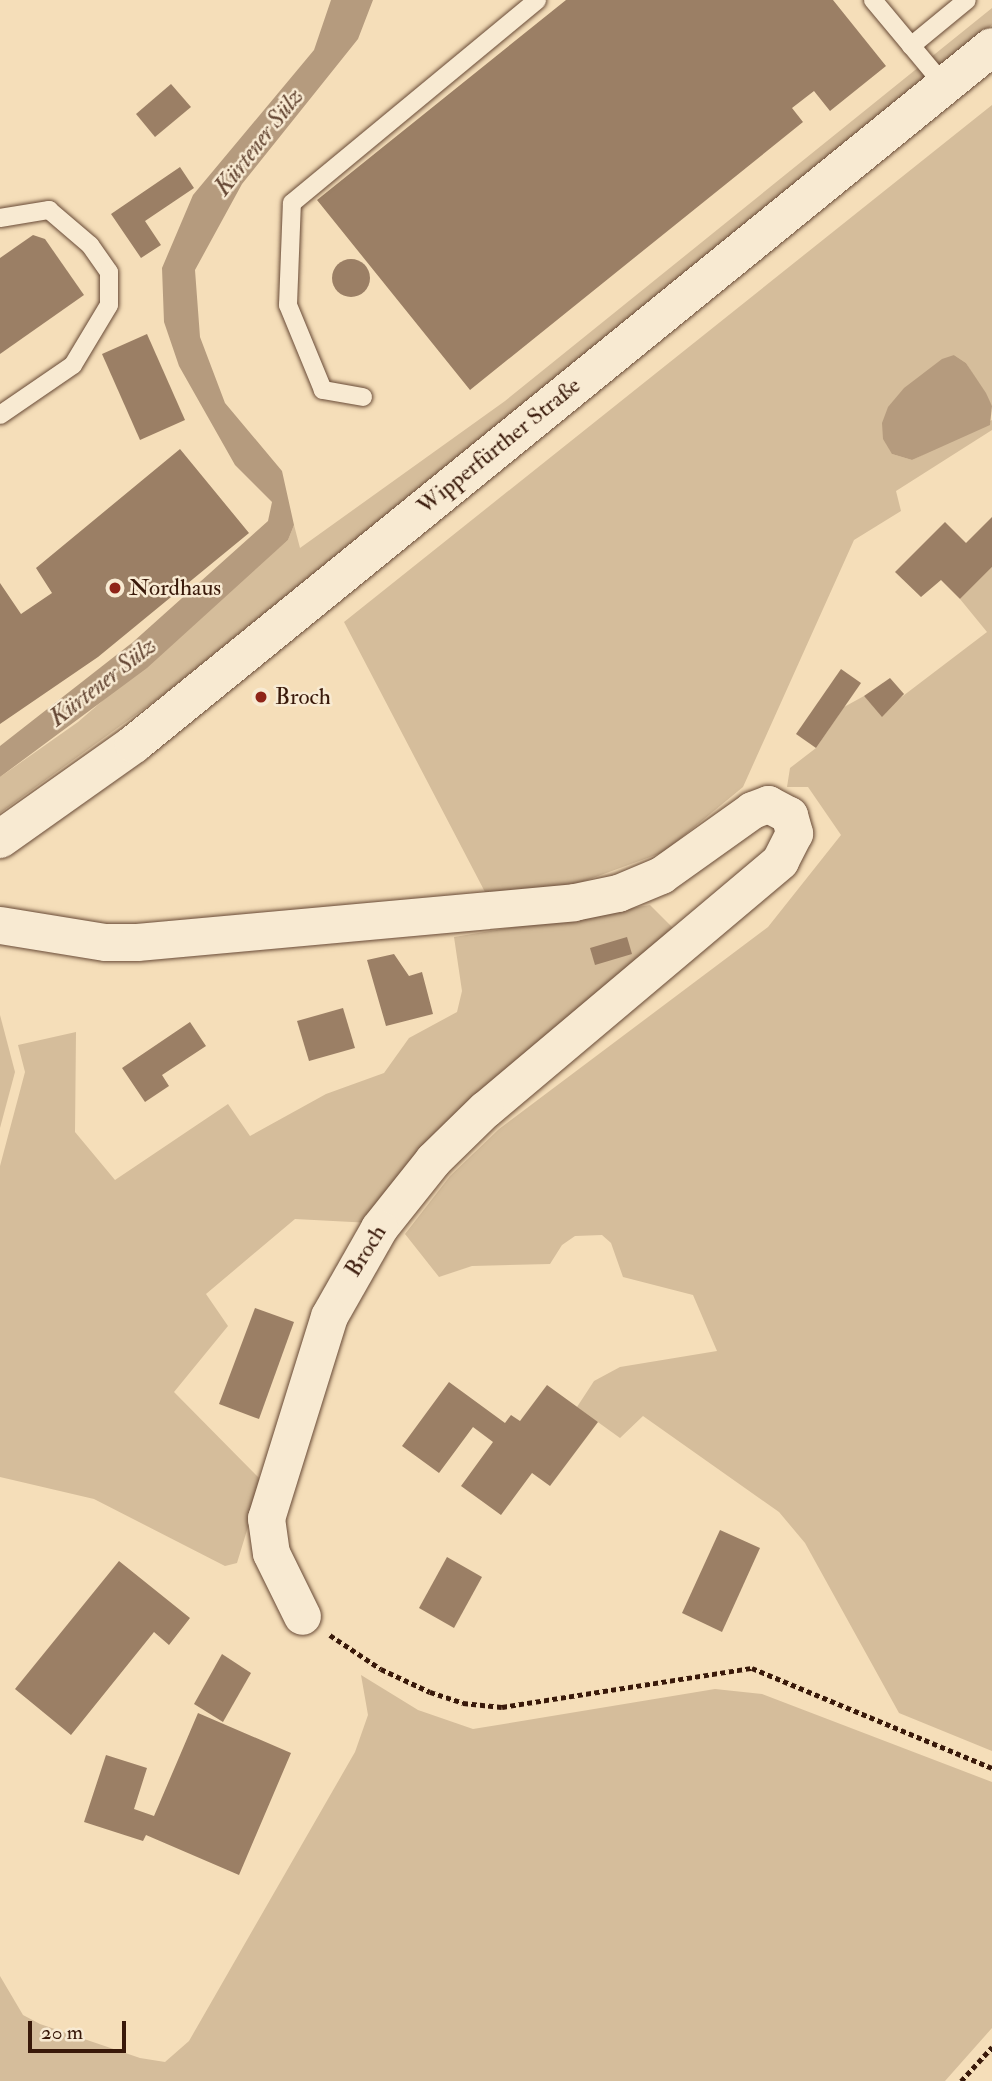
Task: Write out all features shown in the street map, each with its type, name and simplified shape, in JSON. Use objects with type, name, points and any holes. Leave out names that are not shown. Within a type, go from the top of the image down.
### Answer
[{"type":"main road","name":"Wipperfürther Straße","points":[[0,839],[134,744],[992,47]]},
{"type":"street","name":"Broch","points":[[0,925],[105,943],[137,942],[451,917],[574,902],[618,892],[661,874],[752,810],[768,804],[789,815],[794,833],[780,861],[485,1109],[433,1160],[359,1261],[329,1316],[266,1518],[271,1553],[302,1616]]},
{"type":"lane","points":[[363,397],[323,390],[288,305],[292,202],[537,0]]},
{"type":"lane","points":[[873,0],[944,85]]},
{"type":"lane","points":[[911,46],[967,0]]},
{"type":"lane","points":[[0,218],[49,210],[90,245],[109,272],[109,304],[73,365],[0,415]]},
{"type":"path","points":[[302,1616],[381,1669],[463,1703],[502,1706],[752,1668],[992,1768]]},
{"type":"path","points":[[961,2081],[992,2047]]},
{"type":"shaded area","points":[[992,8],[992,25],[163,695],[0,813],[0,777],[78,722],[288,540],[294,525],[300,548],[505,401]]},
{"type":"shaded area","points":[[992,105],[992,406],[966,363],[954,355],[892,454],[912,460],[992,420],[992,430],[896,491],[901,511],[854,540],[743,787],[664,852],[568,887],[485,892],[344,622]]},
{"type":"shaded area","points":[[992,567],[992,1751],[899,1713],[805,1543],[779,1512],[643,1416],[620,1438],[577,1407],[594,1381],[620,1367],[717,1351],[693,1295],[623,1277],[611,1243],[602,1235],[575,1236],[562,1245],[550,1264],[472,1266],[439,1277],[405,1234],[450,1176],[499,1129],[768,927],[841,835],[808,787],[787,787],[790,768],[816,748],[844,707],[864,696],[882,716],[895,702],[987,632],[960,599]]},
{"type":"shaded area","points":[[650,905],[679,934],[371,1223],[295,1219],[206,1294],[228,1326],[174,1392],[262,1481],[237,1563],[225,1566],[94,1499],[0,1477],[0,1166],[25,1072],[18,1045],[76,1032],[75,1132],[115,1180],[228,1104],[250,1136],[326,1094],[384,1073],[409,1038],[457,1012],[462,991],[454,937]]},
{"type":"shaded area","points":[[0,1015],[15,1072],[0,1128]]},
{"type":"shaded area","points":[[361,1675],[418,1710],[473,1729],[715,1689],[762,1694],[992,1782],[992,2028],[945,2081],[0,2081],[0,1976],[23,2015],[40,2024],[140,2058],[165,2062],[189,2041],[355,1752],[368,1715]]},
{"type":"water","name":"Kürtener Sülz","points":[[331,0],[373,0],[358,39],[242,184],[195,270],[200,337],[225,403],[282,471],[294,525],[288,540],[147,668],[0,777],[0,746],[133,642],[268,521],[272,502],[235,465],[179,366],[164,322],[162,268],[193,195],[314,50]]},
{"type":"water","points":[[954,355],[966,363],[986,393],[992,406],[990,425],[912,460],[892,454],[883,439],[882,423],[888,407],[904,388],[942,359]]},
{"type":"building","points":[[566,0],[833,0],[886,66],[830,111],[814,91],[792,108],[803,122],[470,390],[317,200]]},
{"type":"building","points":[[171,84],[191,107],[155,137],[136,114]]},
{"type":"building","points":[[180,167],[194,188],[145,221],[161,245],[141,258],[111,214]]},
{"type":"building","points":[[33,235],[45,239],[84,295],[0,354],[0,258]]},
{"type":"building","points":[[351,259],[364,265],[370,278],[364,291],[351,297],[338,291],[332,278],[338,265]]},
{"type":"building","points":[[147,334],[185,420],[140,440],[102,354]]},
{"type":"building","name":"Nordhaus","points":[[180,449],[249,533],[98,657],[0,724],[0,583],[21,614],[52,593],[36,568]]},
{"type":"building","points":[[992,517],[992,567],[960,599],[941,580],[921,597],[895,572],[945,522],[966,543]]},
{"type":"building","points":[[841,669],[861,683],[816,748],[796,734]]},
{"type":"building","points":[[890,678],[904,694],[882,717],[864,696]]},
{"type":"building","points":[[627,937],[632,954],[595,965],[590,948]]},
{"type":"building","points":[[394,954],[409,976],[422,972],[433,1014],[386,1026],[367,960]]},
{"type":"building","points":[[343,1008],[355,1048],[309,1061],[297,1021]]},
{"type":"building","points":[[190,1022],[206,1046],[162,1075],[169,1086],[145,1102],[122,1068]]},
{"type":"building","points":[[255,1308],[294,1322],[259,1419],[219,1404]]},
{"type":"building","points":[[449,1382],[505,1423],[511,1415],[520,1421],[547,1385],[598,1422],[550,1486],[532,1473],[501,1515],[461,1486],[493,1442],[473,1427],[439,1473],[402,1446]]},
{"type":"building","points":[[720,1530],[760,1548],[722,1632],[682,1613]]},
{"type":"building","points":[[447,1557],[482,1577],[454,1628],[419,1608]]},
{"type":"building","points":[[119,1561],[190,1618],[169,1645],[154,1632],[71,1735],[15,1689]]},
{"type":"building","points":[[222,1654],[251,1673],[223,1722],[194,1704]]},
{"type":"building","points":[[198,1713],[291,1753],[239,1875],[146,1835],[143,1841],[84,1822],[106,1755],[147,1768],[134,1809],[154,1816]]},
{"type":"place","name":"Nordhaus","points":[[115,588]]},
{"type":"place","name":"Broch","points":[[261,697]]}]
